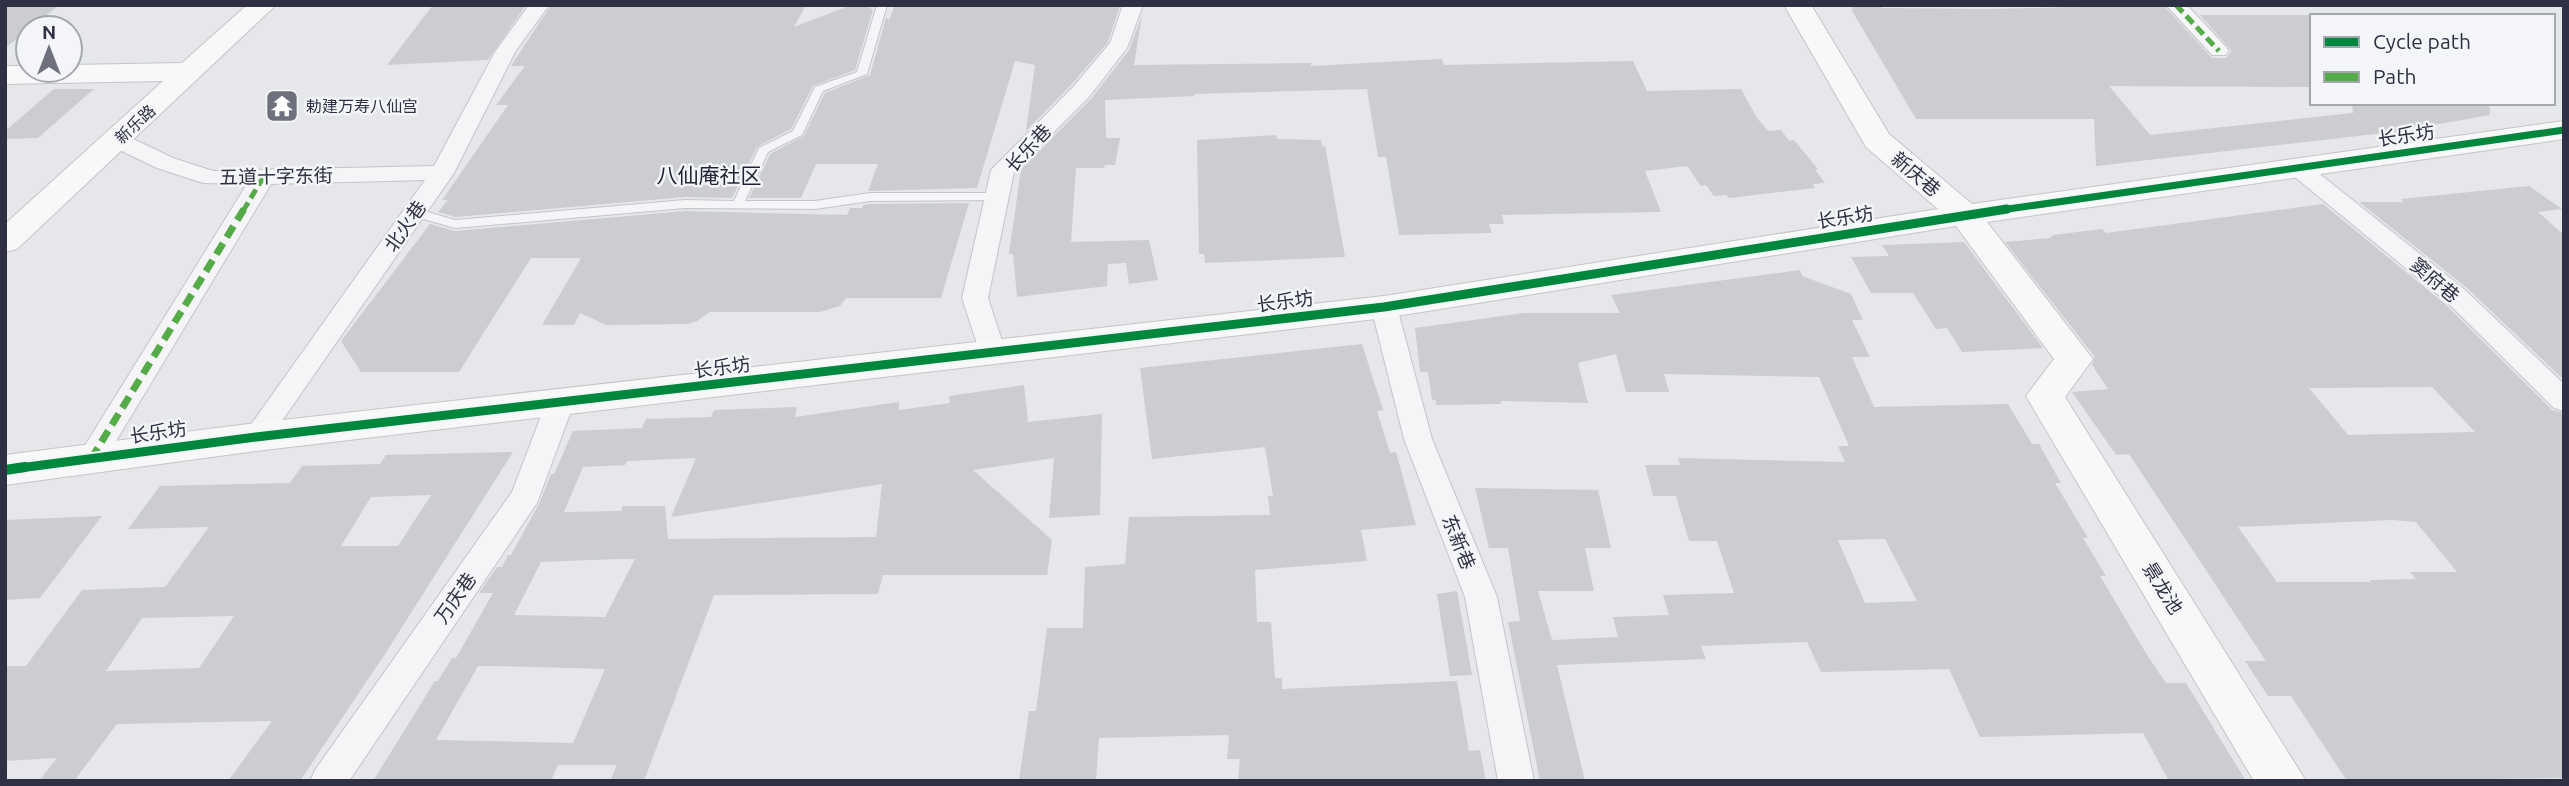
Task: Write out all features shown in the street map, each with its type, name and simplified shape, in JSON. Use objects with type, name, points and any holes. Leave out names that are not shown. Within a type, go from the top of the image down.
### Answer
[{"type":"street","name":"新乐路","points":[[5,242],[117,140],[239,5]]},
{"type":"street","name":"新乐路","points":[[5,214],[263,5]]},
{"type":"street","name":"北火巷","points":[[256,437],[442,173],[505,52],[538,5]]},
{"type":"street","name":"长乐巷","points":[[992,353],[975,298],[1003,170],[1081,92],[1120,44],[1133,5]]},
{"type":"street","name":"新庆巷","points":[[1797,5],[1877,140],[1965,215],[2074,359],[2045,396]]},
{"type":"street","points":[[2176,5],[2219,51]]},
{"type":"street","points":[[5,75],[177,73]]},
{"type":"street","name":"长乐坊","points":[[5,470],[256,437],[1384,307],[1965,215],[2564,130]]},
{"type":"street","name":"五道十字东街","points":[[117,140],[165,163],[211,178],[442,173]]},
{"type":"street","name":"窦府巷","points":[[2298,168],[2456,296],[2564,401]]},
{"type":"street","points":[[91,459],[264,176]]},
{"type":"street","name":"东新巷","points":[[1384,307],[1418,439],[1480,597],[1516,781]]},
{"type":"street","name":"景龙池","points":[[2045,396],[2281,781]]},
{"type":"street","name":"万庆巷","points":[[328,781],[526,495],[560,403]]},
{"type":"lane","points":[[738,204],[763,150],[798,133],[818,89],[862,74],[882,5]]},
{"type":"lane","points":[[414,212],[456,224],[685,204],[815,205],[870,197],[997,197]]},
{"type":"building","points":[[433,5],[526,5],[488,60],[387,65]]},
{"type":"building","points":[[551,5],[806,5],[794,27],[851,5],[865,5],[873,10],[855,70],[813,86],[791,129],[757,147],[732,198],[685,197],[455,217],[438,212],[448,200],[442,200],[508,105],[496,105],[525,66],[511,66]]},
{"type":"building","points":[[895,5],[1120,5],[1108,42],[1026,131],[1035,65],[1015,61],[977,188],[868,191],[878,164],[816,164],[801,198],[749,198],[770,154],[804,136],[825,93],[870,75],[886,18],[889,20]]},
{"type":"building","points":[[1851,5],[1988,9],[2163,5],[2212,58],[2226,58],[2232,51],[2200,15],[2310,15],[2310,87],[2109,86],[2150,135],[2353,113],[2352,105],[2489,105],[2490,115],[2401,131],[2096,166],[2094,119],[1916,119]]},
{"type":"building","points":[[5,6],[57,7],[48,14],[14,14],[14,41],[5,48]]},
{"type":"building","points":[[1142,15],[1134,65],[1311,63],[1311,66],[1442,59],[1444,65],[1633,61],[1647,91],[1741,89],[1757,118],[1768,131],[1781,130],[1789,141],[1794,140],[1818,169],[1815,170],[1825,183],[1813,184],[1815,188],[1729,198],[1726,195],[1714,196],[1706,185],[1701,186],[1687,166],[1645,171],[1661,212],[1502,215],[1504,224],[1489,224],[1492,233],[1399,235],[1386,157],[1378,157],[1367,89],[1195,94],[1105,100],[1106,138],[1120,138],[1115,165],[1105,165],[1104,168],[1076,168],[1071,242],[1149,240],[1158,280],[1129,284],[1126,263],[1108,264],[1107,286],[1017,297],[1013,254],[1009,254],[1021,169],[1091,99],[1129,50]]},
{"type":"building","points":[[54,89],[94,89],[38,138],[5,139],[5,131]]},
{"type":"building","points":[[1276,135],[1277,139],[1321,140],[1322,147],[1325,146],[1345,257],[1205,263],[1204,254],[1199,254],[1197,140]]},
{"type":"building","points":[[2529,186],[2562,209],[2538,212],[2564,235],[2564,380],[2467,288],[2359,202],[2404,202],[2401,199]]},
{"type":"building","points":[[969,203],[941,298],[846,298],[840,306],[820,312],[710,312],[687,324],[606,325],[580,313],[574,325],[542,325],[581,258],[531,258],[459,372],[361,372],[341,341],[430,224],[455,231],[685,211],[847,215],[850,208],[862,208],[863,205],[870,204]]},
{"type":"building","points":[[2323,204],[2445,304],[2552,410],[2564,413],[2564,778],[2347,781],[2291,696],[2268,696],[2245,661],[2266,661],[2129,454],[2116,455],[2072,392],[2108,389],[2092,365],[2095,357],[2005,242],[2102,229],[2106,233]],"holes":[[[2432,387],[2475,432],[2348,435],[2309,388]],[[2392,520],[2416,522],[2457,572],[2410,572],[2416,579],[2369,580],[2371,582],[2277,582],[2238,527]]]},
{"type":"building","points":[[1964,242],[2043,348],[1962,352],[1947,328],[1936,329],[1913,293],[1871,293],[1851,257],[1889,256],[1882,245]]},
{"type":"building","points":[[1800,270],[1802,276],[1851,294],[1863,320],[1852,320],[1870,357],[1852,357],[1874,407],[2008,404],[2032,444],[2039,444],[2061,483],[2055,483],[2088,538],[2083,538],[2106,576],[2100,576],[2147,655],[2166,683],[2186,683],[2246,781],[2169,781],[2143,733],[1980,737],[1949,669],[1821,672],[1807,642],[1701,646],[1706,659],[1557,665],[1585,781],[1540,781],[1508,622],[1520,621],[1508,548],[1489,548],[1475,488],[1598,490],[1611,548],[1585,548],[1594,591],[1538,591],[1552,640],[1618,637],[1613,617],[1669,615],[1663,595],[1734,593],[1717,541],[1689,541],[1676,496],[1653,496],[1645,465],[1680,465],[1678,458],[1845,462],[1838,446],[1849,446],[1819,377],[1664,374],[1669,392],[1626,392],[1616,354],[1578,363],[1588,403],[1501,401],[1501,404],[1436,405],[1436,400],[1432,400],[1428,372],[1420,372],[1415,328],[1524,313],[1620,313],[1611,295]],"holes":[[[1885,539],[1917,601],[1865,603],[1838,540]]]},
{"type":"building","points":[[1362,344],[1383,410],[1377,411],[1390,453],[1396,452],[1416,525],[1361,530],[1367,561],[1255,570],[1257,622],[1271,622],[1275,678],[1282,678],[1282,689],[1457,681],[1469,751],[1480,750],[1486,781],[1238,781],[1240,759],[1227,759],[1229,735],[1099,738],[1096,781],[1019,781],[1029,711],[1036,711],[1047,628],[1083,628],[1085,567],[1125,564],[1129,517],[1270,515],[1268,496],[1273,496],[1265,447],[1152,459],[1140,368]]},
{"type":"building","points":[[1024,385],[1028,422],[1102,414],[1100,515],[1049,518],[1054,458],[973,470],[1052,540],[1047,575],[883,575],[878,594],[714,595],[644,781],[610,781],[617,765],[558,765],[551,781],[373,781],[435,681],[438,681],[452,658],[456,658],[493,593],[479,593],[497,567],[502,567],[508,555],[511,555],[539,504],[551,474],[554,474],[573,431],[642,428],[646,419],[711,417],[714,410],[797,407],[795,417],[899,402],[899,410],[950,403],[949,396]],"holes":[[[696,458],[671,517],[882,484],[876,537],[668,539],[665,506],[623,506],[621,511],[564,512],[583,467],[625,465],[627,461]],[[617,559],[635,559],[605,617],[514,615],[541,562]],[[478,666],[605,669],[573,743],[436,740]]]},
{"type":"building","points":[[513,452],[385,654],[300,781],[228,781],[272,721],[117,724],[74,781],[39,781],[57,758],[5,761],[5,666],[26,666],[82,590],[165,587],[209,527],[128,529],[160,486],[290,483],[302,466],[380,464],[386,455]],"holes":[[[431,495],[398,546],[341,546],[371,497]],[[234,616],[199,668],[106,671],[142,618]]]},
{"type":"building","points":[[102,516],[40,598],[5,600],[5,520]]},
{"type":"building","points":[[1457,591],[1472,675],[1450,676],[1437,594]]},
{"type":"marked path","points":[[2176,5],[2219,51]]},
{"type":"marked path","points":[[91,459],[264,176]]},
{"type":"cycle path","points":[[5,470],[256,437],[1384,307],[1965,215],[2564,130]]},
{"type":"place","name":"勅建万寿八仙宫","points":[[282,106]]},
{"type":"district","name":"八仙庵社区","points":[[709,176]]}]
